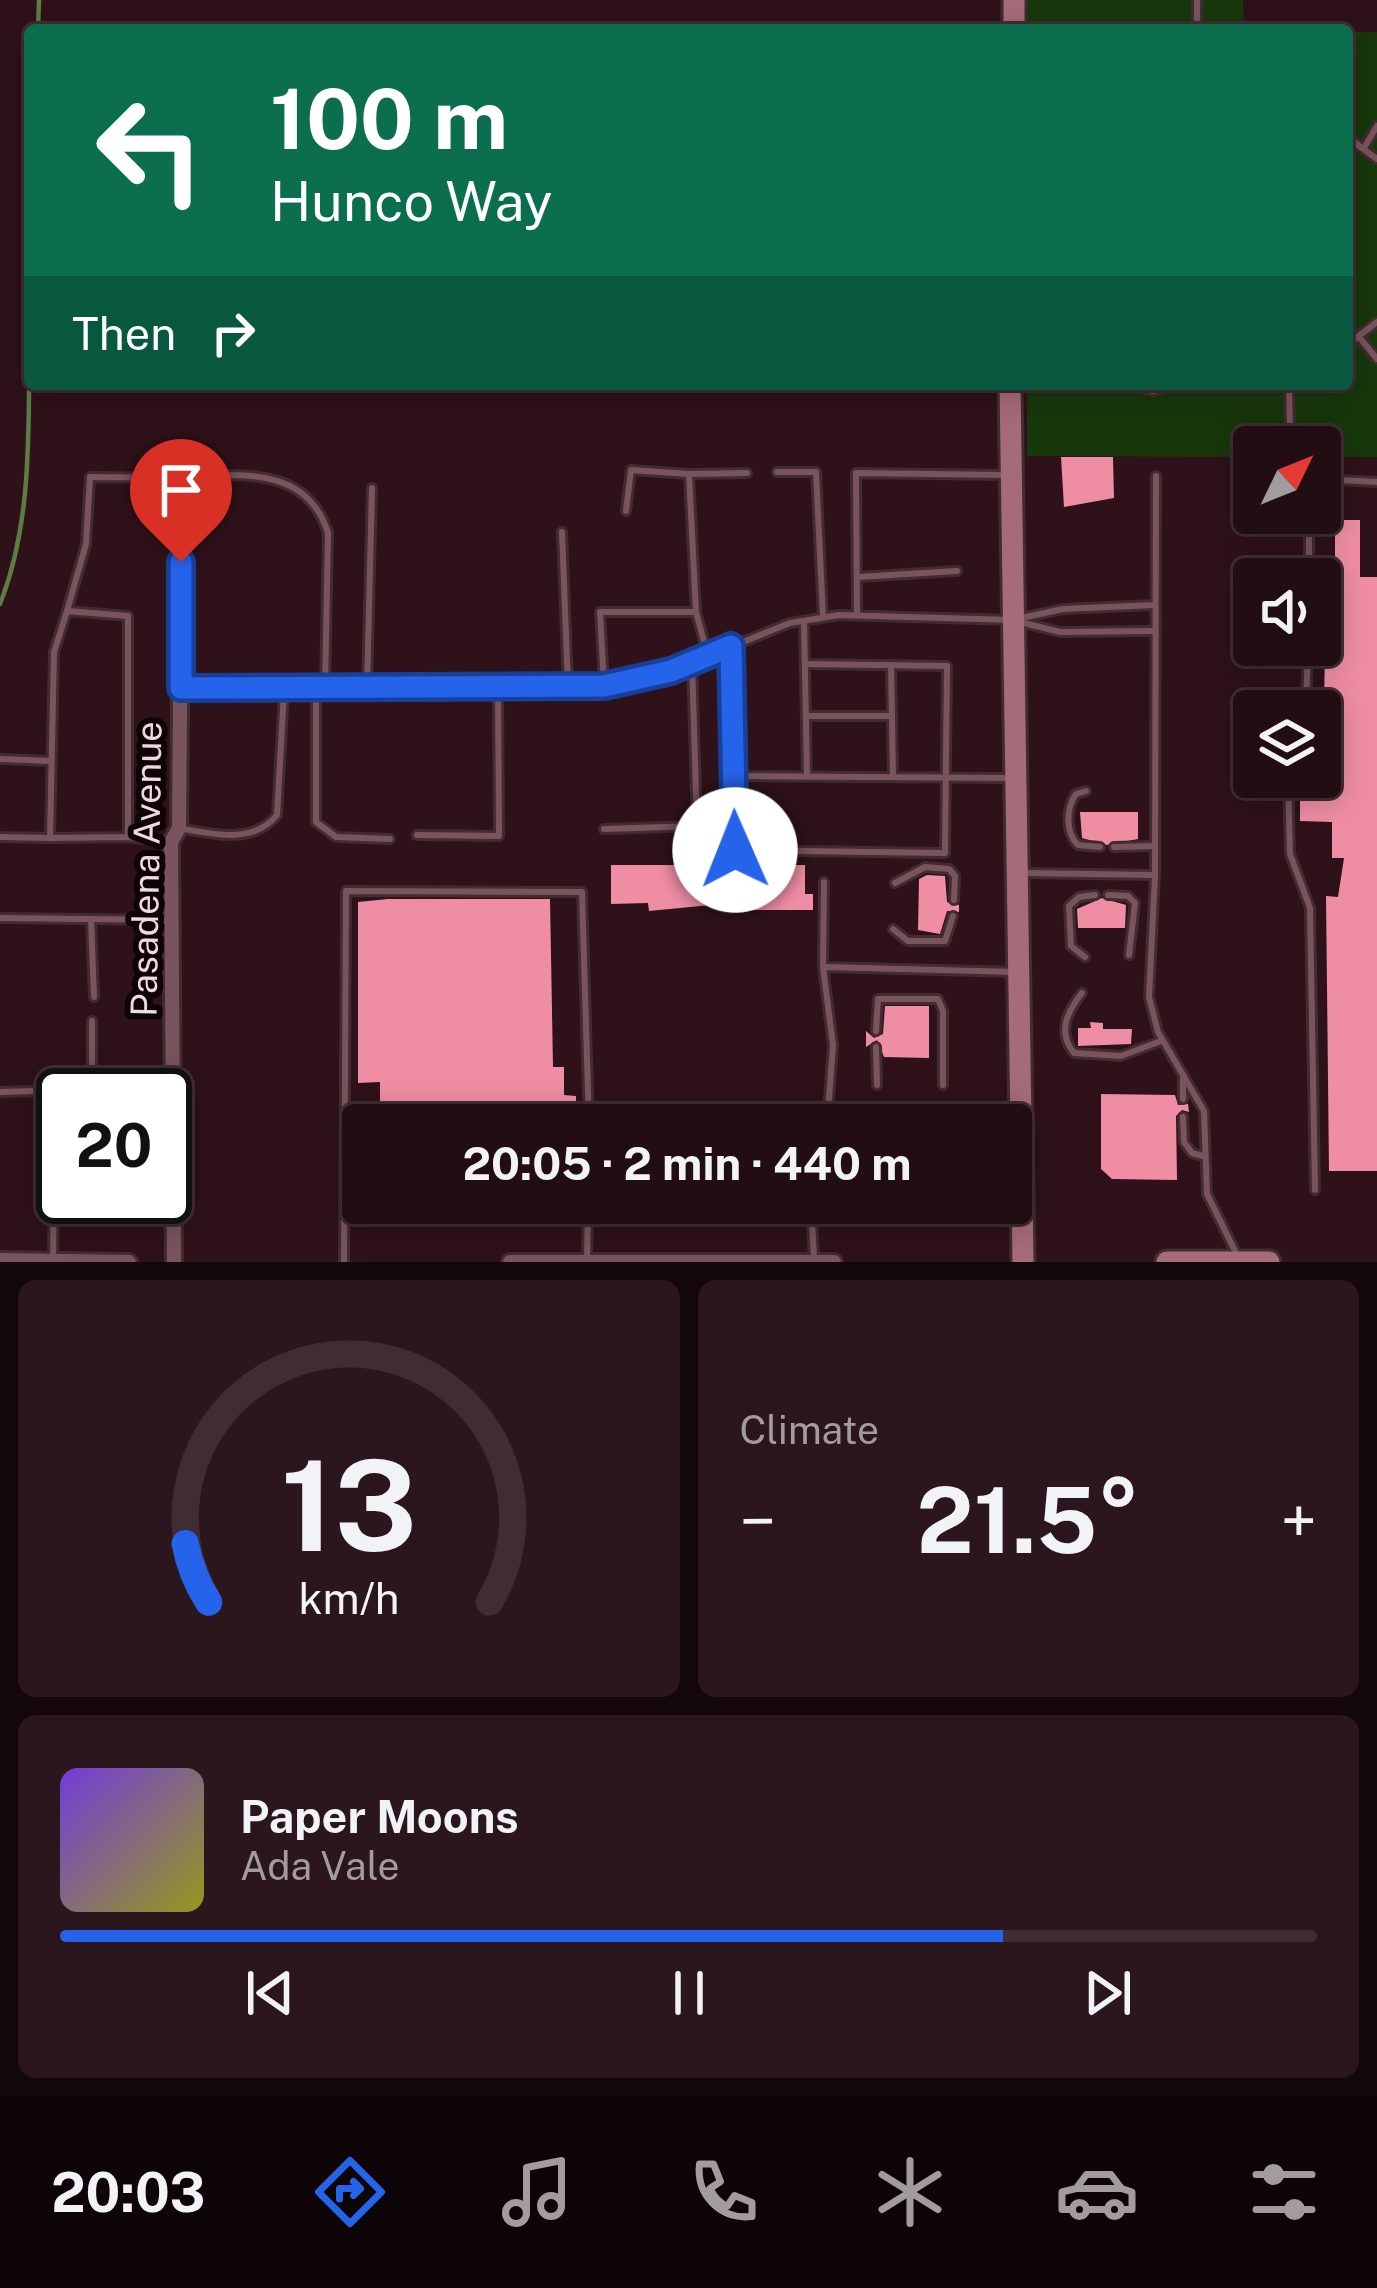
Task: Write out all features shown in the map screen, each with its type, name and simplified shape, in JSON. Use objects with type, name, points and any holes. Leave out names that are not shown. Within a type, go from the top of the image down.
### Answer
[{"type":"main road","points":[[1010,390],[1012,778],[1023,1262]]},
{"type":"main road","points":[[1167,1262],[1269,1262]]},
{"type":"street","name":"Pasadena Avenue","points":[[173,1068],[182,477]]},
{"type":"street","name":"Pasadena Avenue","points":[[174,1224],[174,1262]]},
{"type":"street","points":[[0,1260],[130,1262]]},
{"type":"street","points":[[510,1262],[834,1262]]},
{"type":"lane","points":[[1365,146],[1377,126]]},
{"type":"lane","points":[[1353,140],[1377,159]]},
{"type":"lane","points":[[1353,342],[1377,322]]},
{"type":"lane","points":[[1359,338],[1377,359]]},
{"type":"lane","points":[[1289,390],[1290,426]]},
{"type":"lane","points":[[857,615],[856,473],[1010,465]]},
{"type":"lane","points":[[626,511],[631,470],[748,473]]},
{"type":"lane","points":[[777,472],[816,472],[823,617]]},
{"type":"lane","points":[[689,474],[696,612],[708,656]]},
{"type":"lane","points":[[50,838],[54,652],[86,544],[90,477],[265,476],[290,484],[322,513],[328,533],[316,822],[336,837],[390,839]]},
{"type":"lane","points":[[1156,476],[1155,875],[1149,997],[1162,1041],[1204,1111],[1207,1194],[1240,1262]]},
{"type":"lane","points":[[1341,480],[1377,482]]},
{"type":"lane","points":[[367,690],[372,488]]},
{"type":"lane","points":[[562,532],[568,686]]},
{"type":"lane","points":[[857,577],[957,571]]},
{"type":"lane","points":[[1012,620],[1064,609],[1154,605]]},
{"type":"lane","points":[[67,611],[128,616],[128,837]]},
{"type":"lane","points":[[604,686],[600,612],[696,612]]},
{"type":"lane","points":[[181,688],[604,686],[692,662],[804,620],[857,615],[1012,620],[1060,632],[1154,632]]},
{"type":"lane","points":[[804,620],[807,776]]},
{"type":"lane","points":[[731,646],[735,850],[945,853],[947,666],[805,664]]},
{"type":"lane","points":[[604,829],[697,826],[692,662]]},
{"type":"lane","points":[[891,665],[893,777]]},
{"type":"lane","points":[[417,835],[499,836],[498,687]]},
{"type":"lane","points":[[0,837],[254,832],[277,815],[284,691]]},
{"type":"lane","points":[[806,716],[892,716]]},
{"type":"lane","points":[[0,759],[52,761]]},
{"type":"lane","points":[[734,776],[1012,778]]},
{"type":"lane","points":[[1086,791],[1076,794],[1069,807],[1070,834],[1082,847],[1100,847]]},
{"type":"lane","points":[[1289,798],[1290,854],[1310,908],[1315,1190]]},
{"type":"lane","points":[[1114,847],[1155,846]]},
{"type":"lane","points":[[895,884],[925,866],[949,869],[955,875],[954,900]]},
{"type":"lane","points":[[1014,872],[1155,875]]},
{"type":"lane","points":[[824,882],[823,967],[833,1046],[829,1104]]},
{"type":"lane","points":[[345,1104],[346,891],[582,892],[588,1104]]},
{"type":"lane","points":[[1085,956],[1071,946],[1070,907],[1076,898],[1095,895]]},
{"type":"lane","points":[[1108,895],[1128,896],[1135,903],[1129,955]]},
{"type":"lane","points":[[893,929],[908,940],[945,941],[953,916]]},
{"type":"lane","points":[[0,918],[172,920]]},
{"type":"lane","points":[[91,919],[94,997]]},
{"type":"lane","points":[[823,967],[1019,973]]},
{"type":"lane","points":[[1082,993],[1066,1016],[1066,1041],[1074,1053],[1121,1056],[1162,1041]]},
{"type":"lane","points":[[876,1031],[878,999],[938,999],[944,1011],[943,1085]]},
{"type":"lane","points":[[92,1021],[92,1068]]},
{"type":"lane","points":[[876,1047],[877,1085]]},
{"type":"lane","points":[[1183,1074],[1183,1099]]},
{"type":"lane","points":[[0,1092],[36,1091]]},
{"type":"lane","points":[[1183,1117],[1184,1142],[1192,1153],[1203,1156]]},
{"type":"lane","points":[[53,1261],[54,1224]]},
{"type":"lane","points":[[344,1224],[344,1262]]},
{"type":"lane","points":[[587,1261],[588,1224]]},
{"type":"lane","points":[[813,1224],[814,1262]]},
{"type":"green space","points":[[1027,0],[1243,0],[1244,24],[1027,24]]},
{"type":"green space","points":[[1353,32],[1377,32],[1377,457],[1341,457],[1341,426],[1233,426],[1233,457],[1027,456],[1027,390],[1353,390]]},
{"type":"building","points":[[1061,457],[1113,457],[1114,498],[1064,507]]},
{"type":"building","points":[[1341,520],[1360,520],[1360,577],[1377,577],[1377,1171],[1329,1171],[1326,896],[1338,897],[1344,858],[1332,858],[1332,822],[1300,821],[1300,798],[1341,798],[1341,690],[1324,690],[1325,666],[1341,666],[1341,558],[1335,558],[1335,534],[1341,534]]},
{"type":"building","points":[[1080,812],[1138,812],[1138,839],[1107,845],[1082,838]]},
{"type":"building","points":[[611,865],[805,865],[805,894],[813,894],[813,910],[732,910],[732,903],[649,911],[648,903],[611,904]]},
{"type":"building","points":[[945,876],[947,902],[959,905],[959,912],[947,911],[940,934],[918,930],[919,879]]},
{"type":"building","points":[[1102,898],[1126,905],[1125,928],[1078,928],[1077,909]]},
{"type":"building","points":[[550,899],[553,1067],[564,1067],[564,1095],[576,1096],[576,1104],[380,1104],[380,1082],[358,1083],[358,902]]},
{"type":"building","points":[[885,1006],[929,1006],[929,1058],[884,1057],[877,1040],[866,1047],[866,1031],[874,1038],[883,1034]]},
{"type":"building","points":[[1090,1022],[1103,1023],[1103,1029],[1132,1029],[1131,1044],[1078,1046],[1078,1028],[1091,1028]]},
{"type":"building","points":[[1101,1094],[1175,1095],[1178,1105],[1188,1104],[1189,1112],[1182,1110],[1176,1116],[1177,1180],[1112,1179],[1101,1169]]},
{"type":"waterway","points":[[38,24],[39,0]]},
{"type":"waterway","points":[[0,604],[12,569],[25,498],[29,390]]},
{"type":"route","points":[[181,562],[181,688],[604,686],[671,671],[731,646],[735,850]]}]
